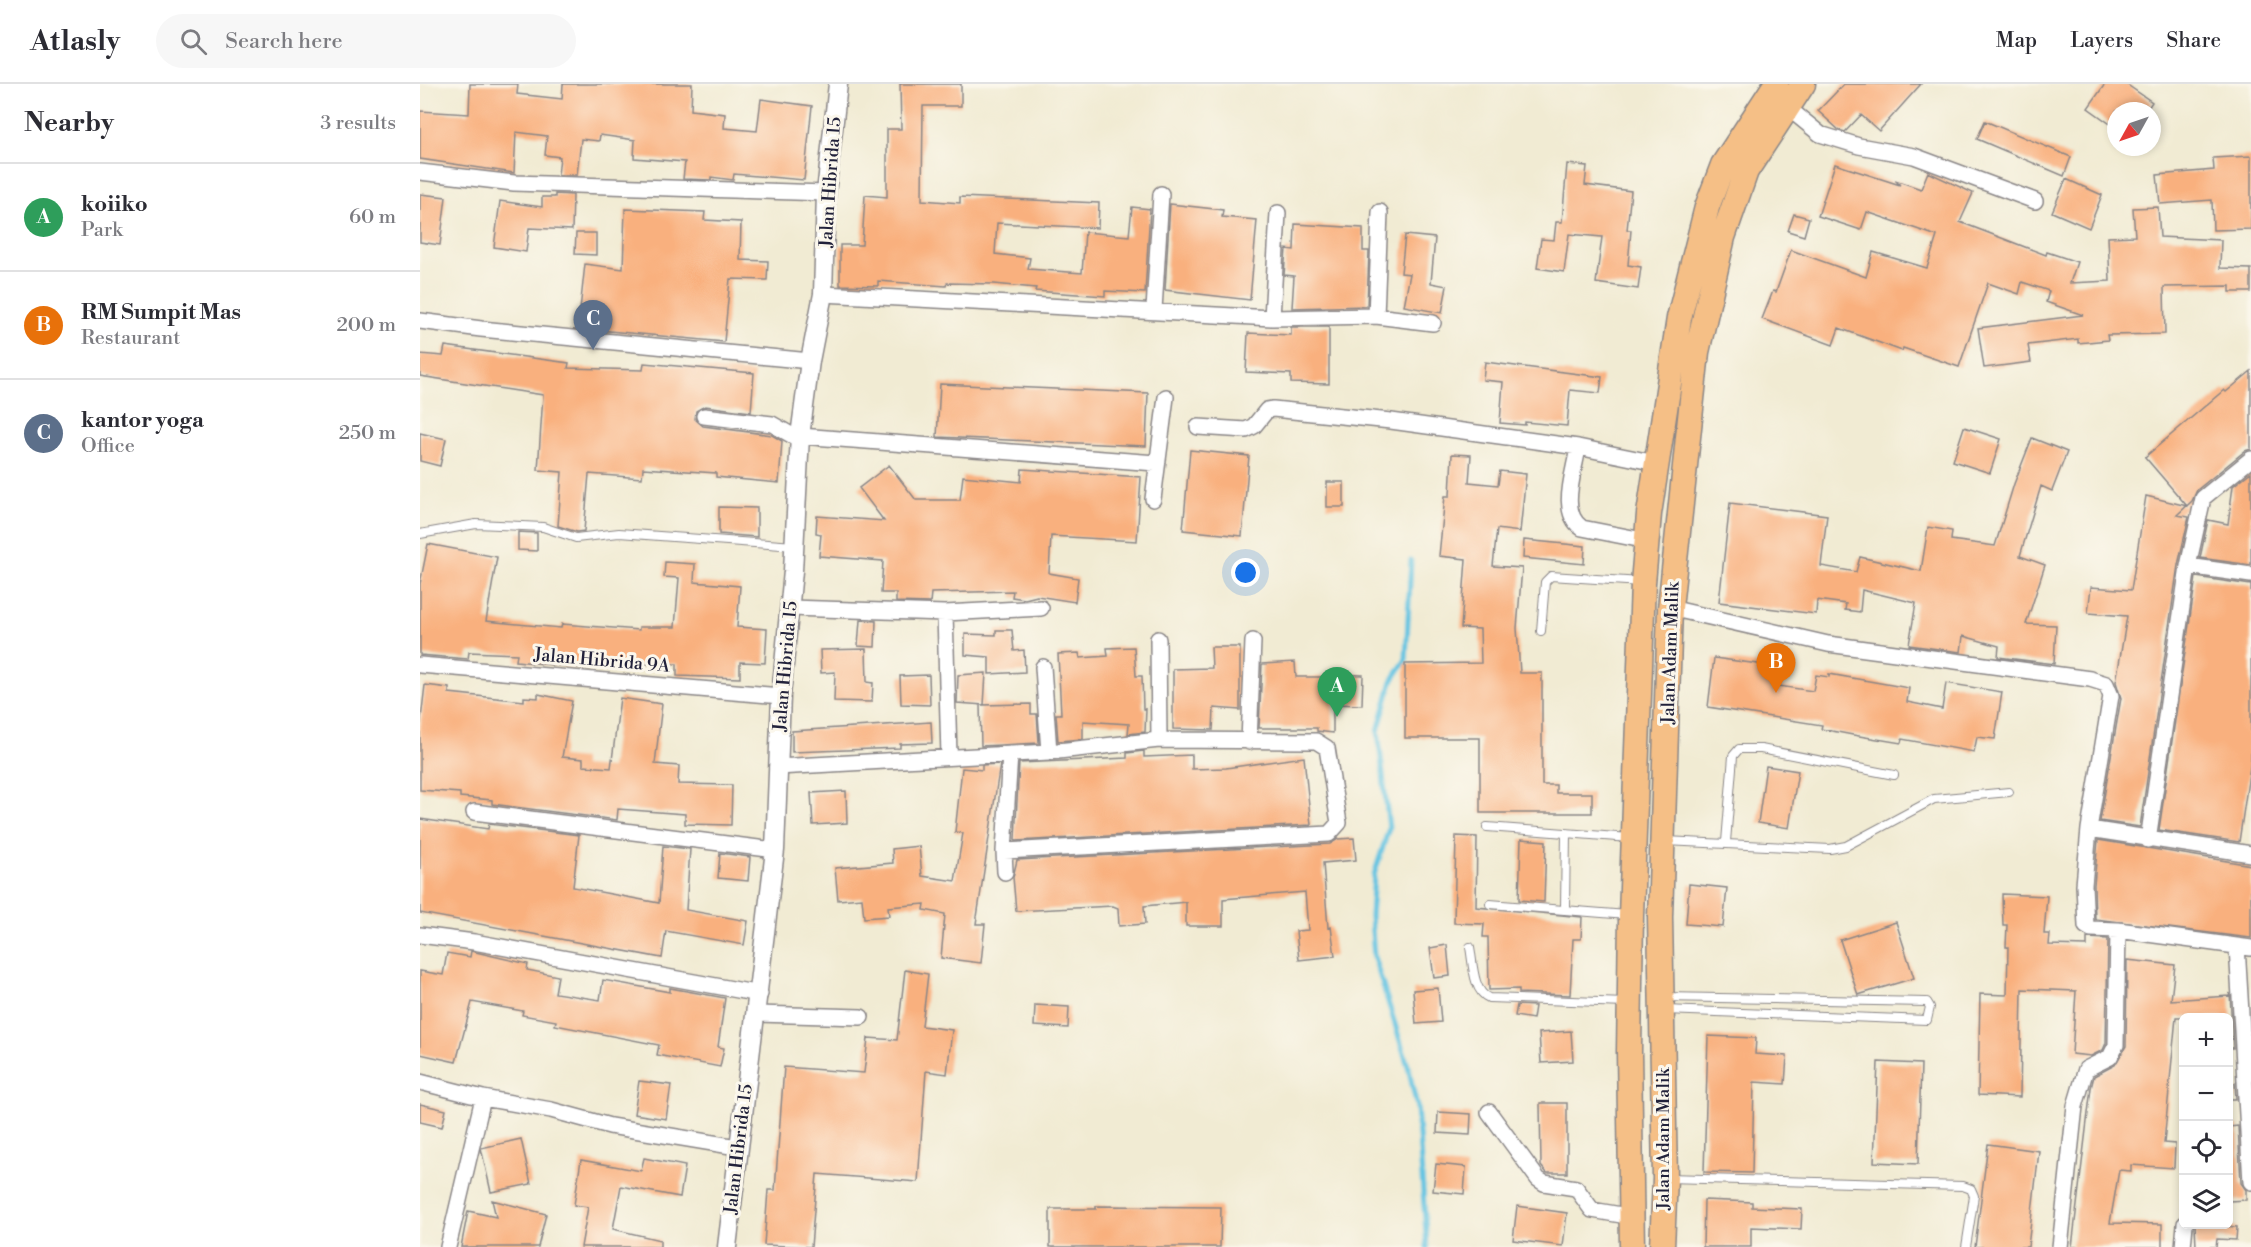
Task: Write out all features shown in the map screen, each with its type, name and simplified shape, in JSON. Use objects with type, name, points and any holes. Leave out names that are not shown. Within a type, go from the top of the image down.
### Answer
[{"type":"main road","name":"Jalan Adam Malik","points":[[1632,1247],[1634,1217],[1629,1052],[1631,916],[1643,583],[1656,463],[1679,318],[1707,207],[1723,165],[1776,84]]},
{"type":"main road","name":"Jalan Adam Malik","points":[[1662,1247],[1665,1178],[1660,917],[1665,841],[1671,596],[1687,469],[1697,352],[1722,237],[1746,171],[1803,84]]},
{"type":"main road","points":[[1656,463],[1687,469]]},
{"type":"main road","points":[[1643,583],[1671,596]]},
{"type":"main road","points":[[1635,838],[1665,841]]},
{"type":"main road","points":[[1631,916],[1660,917]]},
{"type":"street","name":"Jalan Hibrida 15","points":[[727,1247],[737,1147],[760,994],[775,850],[781,696],[790,608],[800,438],[810,361],[823,294],[826,193],[838,84]]},
{"type":"street","points":[[1787,107],[1820,134],[1859,146],[1914,156],[2035,201]]},
{"type":"street","points":[[420,172],[491,178],[514,183],[826,193]]},
{"type":"street","points":[[1154,310],[1161,194]]},
{"type":"street","points":[[1272,318],[1278,213]]},
{"type":"street","points":[[1376,316],[1380,213]]},
{"type":"street","points":[[823,294],[1272,318],[1376,316],[1433,323]]},
{"type":"street","points":[[420,321],[810,361]]},
{"type":"street","points":[[1153,499],[1166,397]]},
{"type":"street","points":[[1198,427],[1246,430],[1254,426],[1267,410],[1273,409],[1391,421],[1578,447],[1656,463]]},
{"type":"street","points":[[704,416],[772,424],[800,438],[1156,463]]},
{"type":"street","points":[[1578,447],[1569,511],[1573,522],[1582,528],[1648,541]]},
{"type":"street","points":[[2148,840],[2188,566],[2203,498],[2244,473],[2251,459]]},
{"type":"street","points":[[2188,566],[2251,575]]},
{"type":"street","points":[[1671,596],[1828,644],[2090,679],[2106,684],[2111,696],[2089,830],[2084,885],[2084,922],[2091,929],[2118,930],[2244,947],[2251,1182]]},
{"type":"street","points":[[790,608],[945,613],[1041,608]]},
{"type":"street","points":[[945,613],[949,756]]},
{"type":"street","points":[[1158,639],[1159,740]]},
{"type":"street","points":[[1249,742],[1253,641]]},
{"type":"street","name":"Jalan Hibrida 9A","points":[[420,665],[781,696]]},
{"type":"street","points":[[1043,668],[1049,752]]},
{"type":"street","points":[[777,767],[1049,752],[1159,740],[1316,741],[1325,744],[1339,823],[1329,834],[1004,850]]},
{"type":"street","points":[[1005,872],[1004,850],[1010,754]]},
{"type":"street","points":[[474,812],[775,850]]},
{"type":"street","points":[[2089,830],[2251,854]]},
{"type":"street","points":[[2060,1247],[2075,1106],[2086,1069],[2110,1057],[2116,1045],[2118,930]]},
{"type":"street","points":[[420,935],[760,994]]},
{"type":"street","points":[[757,1014],[861,1017]]},
{"type":"street","points":[[420,1082],[483,1098],[551,1110],[610,1126],[737,1147]]},
{"type":"street","points":[[448,1247],[483,1098]]},
{"type":"street","points":[[1489,1112],[1544,1183],[1576,1188],[1593,1210],[1634,1217]]},
{"type":"street","points":[[2183,1247],[2185,1229]]},
{"type":"lane","points":[[420,534],[476,524],[543,527],[576,538],[619,533],[794,546]]},
{"type":"lane","points":[[1541,631],[1545,582],[1551,576],[1643,583]]},
{"type":"lane","points":[[1726,842],[1733,756],[1739,749],[1761,749],[1894,775]]},
{"type":"lane","points":[[1665,841],[1726,842],[1830,849],[1846,846],[1934,799],[2009,792]]},
{"type":"lane","points":[[1487,827],[1635,838]]},
{"type":"lane","points":[[1565,908],[1566,833]]},
{"type":"lane","points":[[1490,904],[1565,908],[1631,916]]},
{"type":"lane","points":[[1470,947],[1478,990],[1482,996],[1631,1003]]},
{"type":"lane","points":[[1708,998],[1926,1002],[1930,1004],[1930,1012],[1927,1020],[1707,1011],[1663,1004],[1708,998]]},
{"type":"lane","points":[[1707,1011],[1708,998]]},
{"type":"lane","points":[[1665,1178],[1963,1186],[1971,1189],[1974,1196],[1966,1247]]},
{"type":"building","points":[[470,84],[518,84],[517,94],[562,99],[563,84],[692,84],[691,110],[725,114],[724,128],[757,131],[761,99],[812,106],[804,180],[734,174],[733,180],[711,177],[711,180],[683,179],[685,162],[634,158],[635,140],[600,135],[599,141],[581,139],[577,175],[558,175],[560,157],[545,155],[547,136],[516,132],[514,173],[420,159],[420,111],[469,114]]},
{"type":"building","points":[[900,84],[961,84],[961,106],[923,106],[922,200],[960,203],[960,197],[1099,203],[1098,228],[997,223],[995,254],[1030,258],[1028,269],[1082,273],[1085,232],[1129,236],[1132,207],[1150,209],[1145,293],[1105,291],[1105,296],[1035,291],[1036,288],[994,284],[947,283],[946,286],[878,281],[878,286],[840,285],[840,245],[862,245],[865,195],[887,197],[887,129],[901,129]]},
{"type":"building","points":[[1844,84],[1921,84],[1879,131],[1861,115],[1845,132],[1839,130],[1818,111]]},
{"type":"building","points":[[2105,84],[2126,84],[2152,102],[2107,102],[2107,122],[2088,108]]},
{"type":"building","points":[[1985,121],[2071,157],[2064,176],[1977,139]]},
{"type":"building","points":[[2251,156],[2251,229],[2213,230],[2212,200],[2160,204],[2157,175],[2214,170],[2213,158]]},
{"type":"building","points":[[1567,164],[1587,166],[1585,185],[1631,191],[1627,230],[1631,230],[1628,265],[1641,267],[1638,289],[1596,283],[1602,237],[1569,234],[1564,272],[1537,268],[1541,239],[1554,240],[1556,222],[1562,222]]},
{"type":"building","points":[[1835,164],[1900,185],[1895,180],[1921,189],[1928,172],[1973,193],[1960,222],[2046,255],[2047,252],[2077,262],[2070,283],[2110,281],[2108,237],[2135,236],[2133,208],[2158,207],[2160,237],[2221,240],[2220,268],[2251,269],[2251,292],[2230,292],[2230,286],[2164,287],[2165,334],[2107,335],[2108,340],[2078,343],[2078,339],[2028,345],[2031,362],[1984,368],[1978,328],[2083,315],[2046,302],[2049,291],[2022,282],[2019,294],[1988,283],[1959,367],[1903,348],[1902,351],[1839,328],[1833,345],[1762,319],[1773,291],[1776,292],[1791,250],[1866,277],[1873,252],[1927,268],[1937,236],[1867,212],[1861,230],[1818,216]]},
{"type":"building","points":[[2066,179],[2102,195],[2089,228],[2052,212]]},
{"type":"building","points":[[420,194],[446,197],[440,245],[420,242]]},
{"type":"building","points":[[555,194],[573,195],[572,230],[529,228],[526,252],[494,247],[500,201],[542,207],[542,197],[555,197]]},
{"type":"building","points":[[1170,204],[1223,210],[1222,217],[1257,220],[1250,300],[1165,290]]},
{"type":"building","points":[[625,209],[705,212],[704,220],[741,222],[740,260],[768,261],[767,280],[730,279],[724,342],[578,328],[585,264],[623,269]]},
{"type":"building","points":[[1794,214],[1809,218],[1804,236],[1788,231]]},
{"type":"building","points":[[1295,224],[1363,228],[1363,251],[1369,251],[1367,306],[1292,308],[1294,276],[1284,275],[1286,249],[1294,250]]},
{"type":"building","points":[[576,233],[596,233],[596,255],[575,254]]},
{"type":"building","points":[[1405,235],[1435,238],[1431,283],[1447,286],[1442,313],[1404,306],[1410,274],[1401,273]]},
{"type":"building","points":[[1291,327],[1329,327],[1329,384],[1291,383],[1291,374],[1246,372],[1248,333],[1291,335]]},
{"type":"building","points":[[445,346],[569,363],[568,368],[643,370],[644,363],[754,373],[751,412],[705,406],[696,411],[695,419],[703,426],[772,435],[782,441],[779,483],[716,477],[716,473],[643,468],[642,478],[589,474],[584,531],[577,532],[558,526],[562,472],[538,470],[543,395],[420,376],[420,354],[443,356]]},
{"type":"building","points":[[1485,362],[1602,377],[1600,393],[1570,390],[1567,426],[1525,422],[1525,425],[1500,423],[1503,382],[1483,380]]},
{"type":"building","points":[[2251,371],[2251,449],[2245,451],[2197,490],[2187,506],[2145,457],[2224,390],[2226,392]]},
{"type":"building","points":[[940,384],[1148,393],[1146,446],[937,437]]},
{"type":"building","points":[[1964,427],[2001,439],[1990,473],[1953,461]]},
{"type":"building","points":[[420,433],[446,439],[440,466],[420,461]]},
{"type":"building","points":[[2032,438],[2067,452],[2052,491],[2041,486],[2020,556],[2045,565],[2026,624],[2056,625],[2054,664],[1998,657],[1999,646],[1963,636],[1961,652],[1909,645],[1916,603],[1862,590],[1860,612],[1845,610],[1846,604],[1817,600],[1816,614],[1719,602],[1730,503],[1827,515],[1821,566],[1856,572],[1860,557],[1921,571],[1928,527],[1952,531],[1951,540],[1995,546],[2014,484]]},
{"type":"building","points":[[1190,450],[1249,456],[1242,536],[1183,530]]},
{"type":"building","points":[[1452,454],[1471,455],[1469,482],[1498,485],[1500,471],[1526,474],[1520,532],[1497,529],[1493,566],[1522,568],[1517,628],[1520,673],[1542,673],[1542,785],[1556,785],[1556,793],[1592,793],[1592,813],[1480,813],[1480,738],[1405,738],[1405,664],[1481,663],[1480,629],[1461,628],[1466,559],[1439,556],[1445,496],[1450,496]]},
{"type":"building","points":[[889,465],[916,500],[960,500],[963,476],[1021,482],[1022,469],[1141,477],[1137,541],[1051,536],[1049,573],[1078,578],[1075,602],[1037,596],[1025,599],[1012,597],[1013,591],[931,593],[930,603],[896,602],[896,593],[881,593],[883,561],[819,556],[821,534],[816,533],[817,516],[884,521],[859,488]]},
{"type":"building","points":[[2251,472],[2251,565],[2200,558],[2208,520],[2228,524],[2233,486]]},
{"type":"building","points":[[1327,482],[1344,482],[1344,507],[1327,507]]},
{"type":"building","points":[[2146,496],[2187,506],[2177,515],[2189,517],[2178,565],[2140,827],[2100,821],[2121,698],[2116,682],[2127,616],[2088,613],[2091,587],[2131,590]]},
{"type":"building","points":[[719,507],[757,508],[757,537],[719,534]]},
{"type":"building","points":[[518,532],[537,533],[537,551],[518,550]]},
{"type":"building","points":[[1524,540],[1585,546],[1584,564],[1523,558]]},
{"type":"building","points":[[428,544],[497,557],[486,621],[561,628],[562,624],[639,630],[639,627],[675,627],[679,578],[664,577],[665,562],[695,564],[694,582],[740,586],[737,627],[767,629],[765,663],[740,662],[740,678],[677,676],[677,664],[632,664],[631,666],[590,663],[590,669],[516,661],[517,654],[469,652],[468,659],[420,655],[420,584]]},
{"type":"building","points":[[2196,577],[2251,585],[2251,760],[2239,842],[2159,830]]},
{"type":"building","points":[[860,620],[876,621],[875,647],[858,646]]},
{"type":"building","points":[[996,630],[1012,630],[1014,651],[1024,650],[1025,672],[989,674],[989,657],[965,655],[965,634],[996,635]]},
{"type":"building","points":[[1134,647],[1136,676],[1142,676],[1143,709],[1146,709],[1145,732],[1128,734],[1129,724],[1083,721],[1083,739],[1058,741],[1056,714],[1061,714],[1058,654],[1079,653],[1080,658],[1108,656],[1107,648]]},
{"type":"building","points":[[1211,647],[1240,647],[1240,710],[1214,708],[1213,730],[1173,729],[1173,669],[1212,668]]},
{"type":"building","points":[[866,649],[867,682],[873,683],[872,702],[834,701],[835,672],[821,673],[820,650]]},
{"type":"building","points":[[1714,658],[1773,666],[1771,685],[1813,691],[1816,675],[1829,677],[1829,674],[1909,688],[1907,702],[1942,709],[1946,683],[2002,692],[1995,739],[1977,737],[1974,752],[1902,739],[1901,743],[1853,735],[1821,729],[1822,725],[1708,707]]},
{"type":"building","points":[[1295,662],[1296,677],[1329,677],[1329,674],[1363,675],[1362,705],[1333,704],[1333,733],[1317,731],[1317,728],[1259,728],[1262,664]]},
{"type":"building","points":[[986,673],[984,705],[957,703],[958,675]]},
{"type":"building","points":[[929,675],[930,705],[901,704],[900,676]]},
{"type":"building","points":[[425,685],[449,688],[449,693],[524,701],[524,697],[538,698],[538,694],[572,701],[562,757],[583,759],[583,766],[611,768],[620,698],[662,704],[655,764],[679,766],[678,784],[732,785],[731,825],[685,824],[685,814],[618,809],[617,820],[492,804],[492,800],[460,797],[460,793],[420,790],[420,728]]},
{"type":"building","points":[[1031,704],[1031,714],[1037,714],[1039,743],[981,746],[980,705]]},
{"type":"building","points":[[931,722],[932,743],[900,744],[900,748],[792,752],[792,731]]},
{"type":"building","points":[[1144,751],[1144,757],[1192,755],[1192,769],[1226,768],[1304,757],[1311,825],[1016,841],[1019,763],[1127,758],[1127,753]]},
{"type":"building","points":[[1000,764],[976,924],[985,924],[981,963],[941,958],[945,914],[924,910],[925,904],[888,907],[889,916],[864,918],[862,898],[838,900],[835,868],[893,863],[892,849],[919,846],[922,876],[955,881],[963,833],[955,832],[962,768],[982,770],[982,765]]},
{"type":"building","points":[[1766,766],[1798,771],[1789,828],[1758,823]]},
{"type":"building","points":[[846,791],[847,823],[813,825],[811,793]]},
{"type":"building","points":[[420,819],[488,829],[489,824],[579,835],[573,887],[659,903],[663,846],[690,849],[686,910],[748,921],[744,945],[666,931],[662,958],[420,913]]},
{"type":"building","points":[[1456,836],[1477,837],[1476,907],[1582,917],[1581,939],[1573,939],[1570,995],[1519,993],[1519,989],[1489,990],[1488,937],[1483,937],[1484,924],[1454,923]]},
{"type":"building","points":[[1354,838],[1356,860],[1323,863],[1328,928],[1331,927],[1335,956],[1299,960],[1296,931],[1308,930],[1305,892],[1223,899],[1223,926],[1186,926],[1186,902],[1144,906],[1145,924],[1119,926],[1118,908],[1113,906],[1016,911],[1013,877],[1017,860],[1330,844],[1338,839]]},
{"type":"building","points":[[1521,839],[1546,841],[1544,902],[1519,900]]},
{"type":"building","points":[[2098,840],[2251,865],[2251,938],[2095,919],[2094,885]]},
{"type":"building","points":[[720,853],[750,857],[748,881],[718,878]]},
{"type":"building","points":[[1689,884],[1727,888],[1723,927],[1686,924]]},
{"type":"building","points":[[2002,894],[2047,896],[2044,934],[2050,934],[2049,945],[2087,946],[2087,938],[2108,939],[2106,1043],[2103,1050],[2091,1056],[2072,1054],[2076,991],[2022,989],[2020,1097],[1978,1095],[1980,994],[2007,995],[2007,925],[2003,925]]},
{"type":"building","points":[[1896,922],[1914,978],[1858,995],[1840,940]]},
{"type":"building","points":[[1447,945],[1450,976],[1434,978],[1430,948]]},
{"type":"building","points":[[471,951],[528,964],[527,970],[558,976],[555,993],[600,1000],[603,980],[670,992],[670,988],[725,998],[718,1047],[724,1048],[720,1067],[657,1055],[659,1045],[555,1025],[556,1021],[522,1015],[523,1011],[472,1002],[456,1062],[420,1054],[420,971],[443,975],[447,953],[470,957]]},
{"type":"building","points":[[2127,960],[2175,965],[2171,1000],[2229,996],[2230,993],[2231,1013],[2179,1013],[2179,1017],[2176,1017],[2164,1143],[2175,1144],[2174,1168],[2131,1165],[2131,1171],[2119,1170],[2110,1223],[2162,1224],[2162,1247],[2072,1247],[2094,1076],[2115,1065],[2126,1046]]},
{"type":"building","points":[[905,970],[928,974],[922,1026],[952,1030],[947,1074],[926,1071],[918,1182],[817,1174],[811,1247],[764,1245],[768,1190],[775,1190],[784,1067],[864,1073],[868,1038],[897,1040]]},
{"type":"building","points":[[1438,988],[1441,1022],[1416,1024],[1413,990]]},
{"type":"building","points":[[1035,1005],[1069,1007],[1068,1028],[1034,1026]]},
{"type":"building","points":[[1517,1005],[1535,1006],[1533,1019],[1515,1016]]},
{"type":"building","points":[[1571,1031],[1573,1061],[1541,1063],[1539,1033]]},
{"type":"building","points":[[1708,1036],[1756,1038],[1755,1054],[1787,1056],[1785,1084],[1754,1082],[1752,1173],[1704,1172]]},
{"type":"building","points":[[1878,1062],[1921,1064],[1918,1164],[1874,1162]]},
{"type":"building","points":[[639,1081],[671,1085],[666,1119],[634,1114]]},
{"type":"building","points":[[2233,1083],[2235,1083],[2236,1099],[2233,1099]]},
{"type":"building","points":[[1540,1103],[1567,1103],[1567,1173],[1547,1173],[1541,1166]]},
{"type":"building","points":[[420,1104],[446,1110],[442,1127],[420,1122]]},
{"type":"building","points":[[1438,1112],[1471,1114],[1470,1135],[1437,1133]]},
{"type":"building","points":[[2238,1126],[2241,1183],[2246,1190],[2246,1200],[2233,1201],[2233,1127]]},
{"type":"building","points":[[521,1139],[531,1184],[491,1192],[481,1148]]},
{"type":"building","points":[[1988,1144],[2039,1151],[2028,1247],[1975,1247]]},
{"type":"building","points":[[644,1158],[685,1166],[680,1197],[621,1186],[613,1229],[660,1240],[660,1247],[581,1247],[588,1207],[574,1205],[581,1160],[641,1171]]},
{"type":"building","points":[[1436,1164],[1466,1167],[1464,1194],[1433,1191]]},
{"type":"building","points":[[492,1200],[546,1214],[538,1247],[461,1247],[468,1211],[496,1217]]},
{"type":"building","points":[[1704,1200],[1752,1202],[1752,1207],[1802,1209],[1801,1229],[1751,1227],[1751,1247],[1703,1247]]},
{"type":"building","points":[[1096,1206],[1221,1207],[1220,1247],[1050,1247],[1050,1209],[1096,1209]]},
{"type":"building","points":[[1517,1206],[1567,1213],[1563,1246],[1513,1240]]},
{"type":"building","points":[[2233,1227],[2237,1227],[2236,1240],[2217,1239],[2216,1247],[2196,1247],[2195,1229],[2233,1229]]},
{"type":"waterway","points":[[1411,560],[1406,659],[1392,681],[1378,731],[1389,828],[1374,875],[1371,916],[1374,957],[1408,1066],[1417,1107],[1427,1247]]},
{"type":"place","name":"kantor yoga","points":[[593,350]]},
{"type":"place","name":"RM Sumpit Mas","points":[[1776,693]]},
{"type":"place","name":"koiiko","points":[[1337,717]]}]
